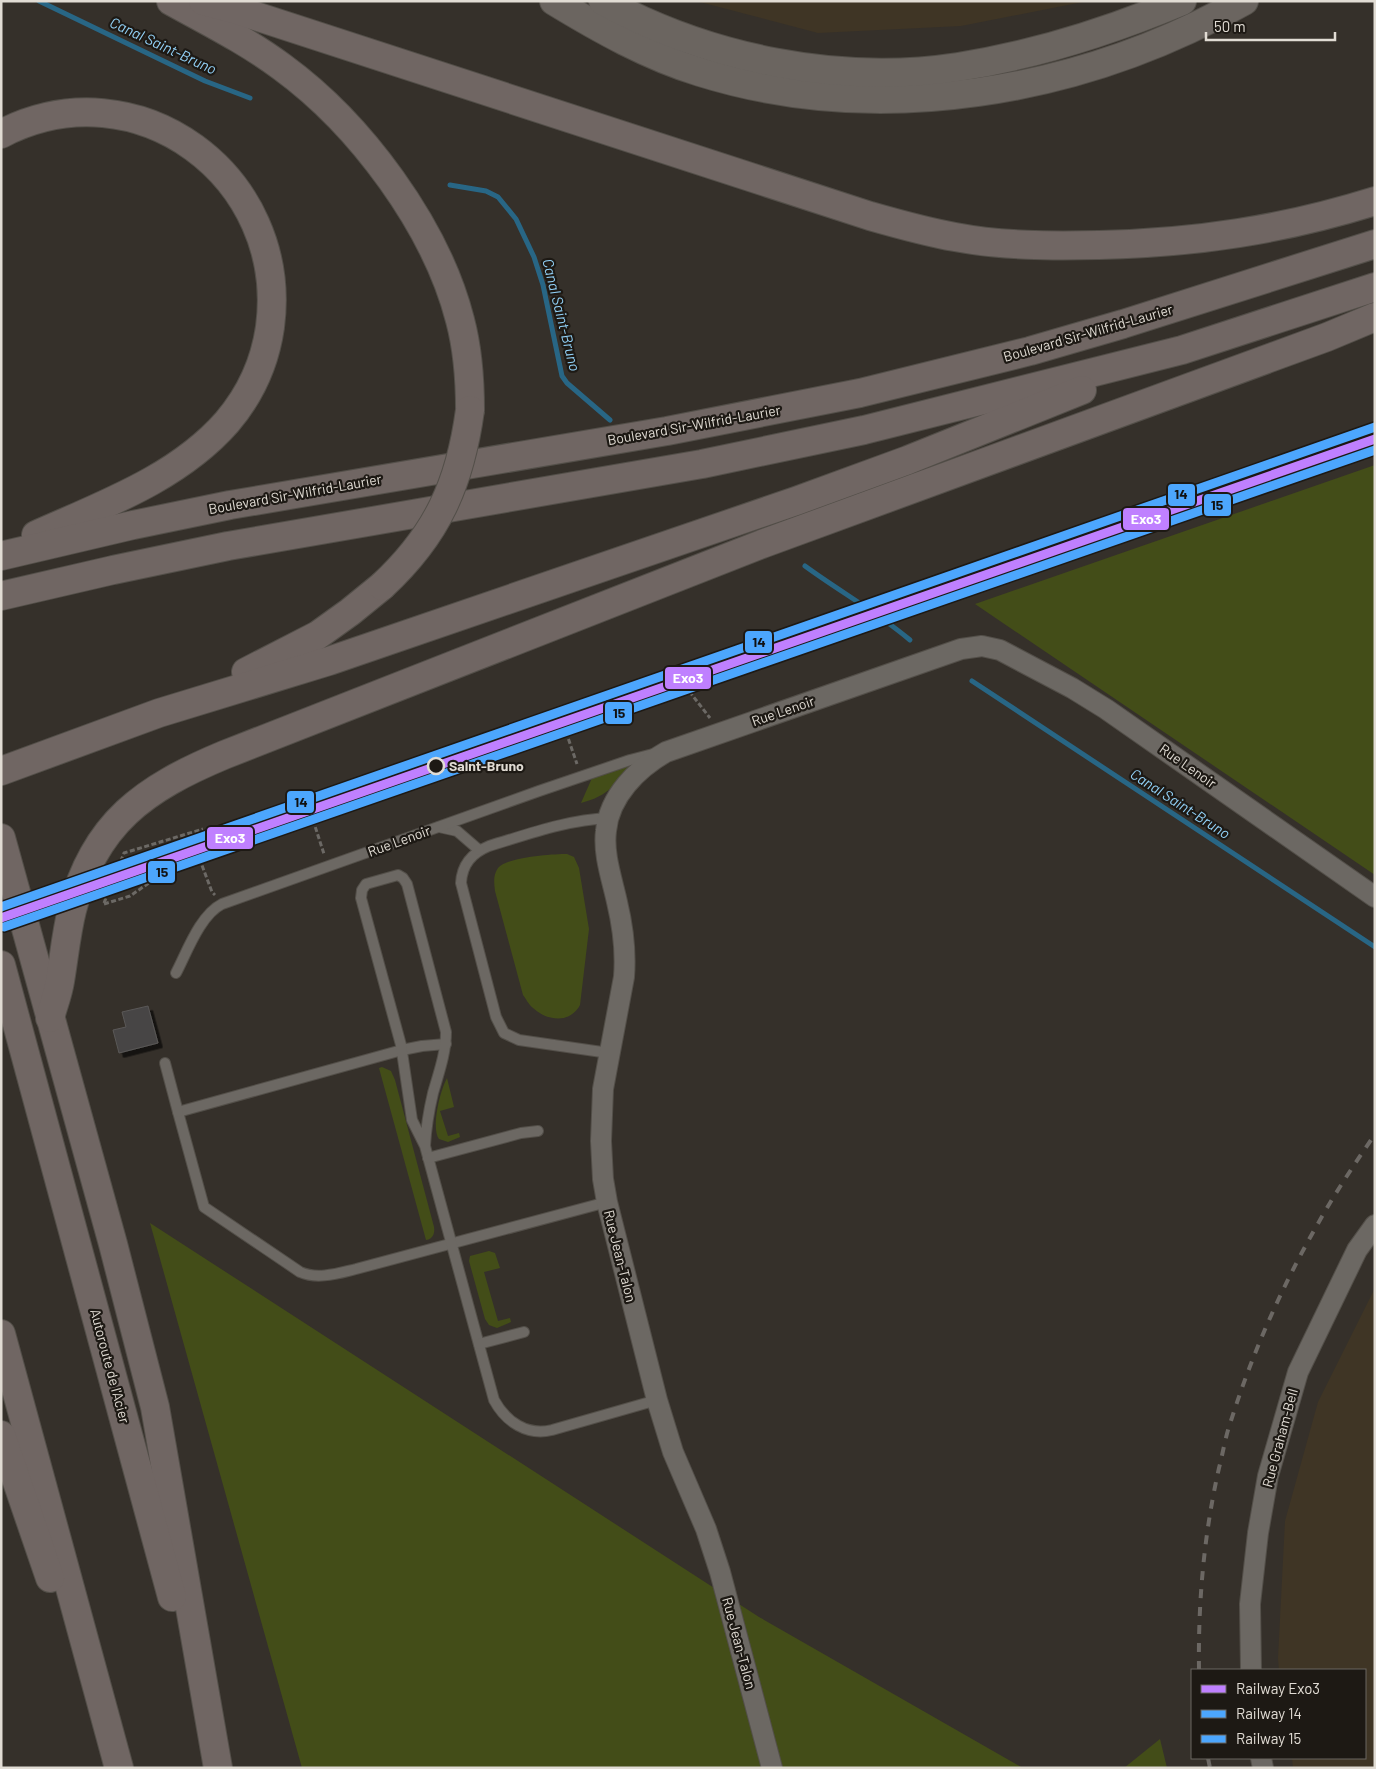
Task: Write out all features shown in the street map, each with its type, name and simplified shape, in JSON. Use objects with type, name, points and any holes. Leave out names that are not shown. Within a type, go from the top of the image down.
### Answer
[{"type":"highway","points":[[159,713],[303,644],[343,618],[397,572],[419,545],[445,504],[460,466],[470,410],[467,356],[456,302],[432,245],[403,197],[371,154],[333,111],[298,79],[231,34],[171,1]]},
{"type":"highway","points":[[203,1],[237,10],[870,216],[913,229],[955,238],[1001,244],[1060,246],[1168,242],[1218,237],[1276,227],[1319,218],[1375,201]]},
{"type":"highway","points":[[1,134],[51,115],[94,112],[114,114],[140,121],[159,127],[184,140],[216,165],[234,186],[250,210],[265,248],[272,288],[269,333],[261,364],[243,400],[216,434],[172,468],[139,488],[1,552]]},
{"type":"highway","name":"Boulevard Sir-Wilfrid-Laurier","points":[[1,556],[124,527],[230,505],[667,431],[877,389],[1030,351],[1123,324],[1375,244]]},
{"type":"highway","points":[[8,769],[159,713],[337,658],[796,501],[908,460],[1182,350],[1375,287]]},
{"type":"highway","points":[[50,1018],[60,982],[72,910],[91,860],[110,828],[138,800],[176,776],[708,565],[1318,340],[1375,317]]},
{"type":"highway","points":[[1,596],[238,544],[741,456],[881,426],[1182,350]]},
{"type":"highway","points":[[1,838],[110,1234],[155,1408],[218,1768]]},
{"type":"highway","name":"Autoroute de l'Acier","points":[[1,965],[218,1768]]},
{"type":"highway","points":[[1,1334],[119,1768]]},
{"type":"highway","points":[[1,1436],[114,1768]]},
{"type":"street","points":[[554,1],[634,46],[700,72],[744,84],[792,93],[874,100],[955,96],[1055,76],[1152,45],[1193,28],[1244,1]]},
{"type":"street","points":[[604,1],[642,21],[707,46],[741,55],[811,68],[891,72],[956,68],[1029,53],[1110,29],[1182,1]]},
{"type":"street","name":"Rue Lenoir","points":[[666,752],[961,649],[982,646],[992,648],[1012,655],[1042,671],[1106,709],[1375,897]]},
{"type":"street","name":"Rue Jean-Talon","points":[[666,752],[645,765],[625,787],[608,818],[606,832],[607,854],[621,920],[625,962],[604,1089],[601,1141],[603,1179],[607,1202],[657,1400],[672,1452],[706,1529],[720,1572],[772,1768]]},
{"type":"street","name":"Rue Graham-Bell","points":[[1251,1669],[1250,1604],[1258,1533],[1268,1476],[1298,1372],[1357,1250],[1375,1225]]},
{"type":"lane","name":"Rue Lenoir","points":[[176,973],[208,914],[225,903],[582,776],[635,758],[666,752]]},
{"type":"lane","points":[[608,818],[589,819],[564,824],[489,846],[480,850],[468,860],[464,867],[461,883],[500,1027],[504,1033],[519,1040],[609,1053]]},
{"type":"lane","points":[[438,827],[457,831],[480,850]]},
{"type":"lane","points":[[426,1146],[412,1120],[402,1050],[361,898],[362,890],[366,884],[398,875],[403,878],[409,891],[444,1020],[446,1044],[427,1122],[426,1146],[428,1158],[494,1400],[508,1419],[525,1429],[545,1432],[657,1400]]},
{"type":"lane","points":[[178,1112],[402,1050],[446,1044]]},
{"type":"lane","points":[[164,1063],[204,1206],[300,1272],[310,1276],[329,1275],[607,1202]]},
{"type":"lane","points":[[428,1158],[515,1134],[538,1131]]},
{"type":"lane","points":[[479,1344],[524,1332]]},
{"type":"path","points":[[682,691],[689,691],[693,695],[707,712],[720,733]]},
{"type":"path","points":[[566,732],[582,776]]},
{"type":"path","points":[[313,820],[328,867]]},
{"type":"path","points":[[203,829],[124,853],[104,904],[130,896],[165,872],[200,860],[212,892],[225,903]]},
{"type":"shaded area","points":[[696,1],[1088,1],[961,26],[818,33]]},
{"type":"shaded area","points":[[1375,1288],[1375,1768],[1293,1768],[1292,1759],[1366,1759],[1366,1669],[1279,1669],[1285,1521],[1318,1402]]},
{"type":"green space","points":[[1375,465],[1375,875],[975,604]]},
{"type":"green space","points":[[634,763],[617,783],[605,793],[581,803],[592,778]]},
{"type":"green space","points":[[567,854],[574,857],[579,868],[589,929],[580,1005],[576,1011],[564,1018],[551,1018],[530,1005],[523,995],[495,891],[494,879],[498,868],[510,861],[530,857]]},
{"type":"green space","points":[[382,1067],[391,1071],[395,1080],[434,1227],[433,1235],[426,1240],[379,1068]]},
{"type":"green space","points":[[447,1078],[454,1107],[440,1111],[448,1136],[459,1133],[460,1137],[448,1142],[439,1139],[436,1126],[439,1100]]},
{"type":"green space","points":[[150,1223],[759,1617],[1023,1768],[302,1768]]},
{"type":"green space","points":[[489,1251],[495,1253],[500,1268],[484,1272],[498,1321],[510,1318],[511,1322],[497,1328],[489,1325],[485,1319],[469,1261],[470,1256]]},
{"type":"green space","points":[[1160,1739],[1167,1768],[1124,1768]]},
{"type":"building","points":[[148,1006],[158,1043],[119,1053],[113,1030],[126,1027],[122,1012]]},
{"type":"waterway","name":"Canal Saint-Bruno","points":[[39,1],[205,81],[250,98]]},
{"type":"waterway","name":"Canal Saint-Bruno","points":[[450,185],[486,191],[498,197],[516,219],[534,257],[543,285],[562,376],[567,383],[610,420]]},
{"type":"waterway","name":"Canal Saint-Bruno","points":[[805,566],[910,640]]},
{"type":"waterway","name":"Canal Saint-Bruno","points":[[972,681],[1375,947]]},
{"type":"railway","points":[[1199,1669],[1201,1594],[1209,1518],[1228,1429],[1258,1345],[1293,1269],[1333,1198],[1375,1134]]},
{"type":"railway","points":[[1208,1759],[1210,1768]]},
{"type":"rail line","name":"14","points":[[1,907],[1375,427]]},
{"type":"rail line","name":"Exo3","points":[[1,918],[1375,439]]},
{"type":"rail line","name":"15","points":[[4,927],[1375,450]]},
{"type":"place","name":"Saint-Bruno","points":[[436,766]]}]
